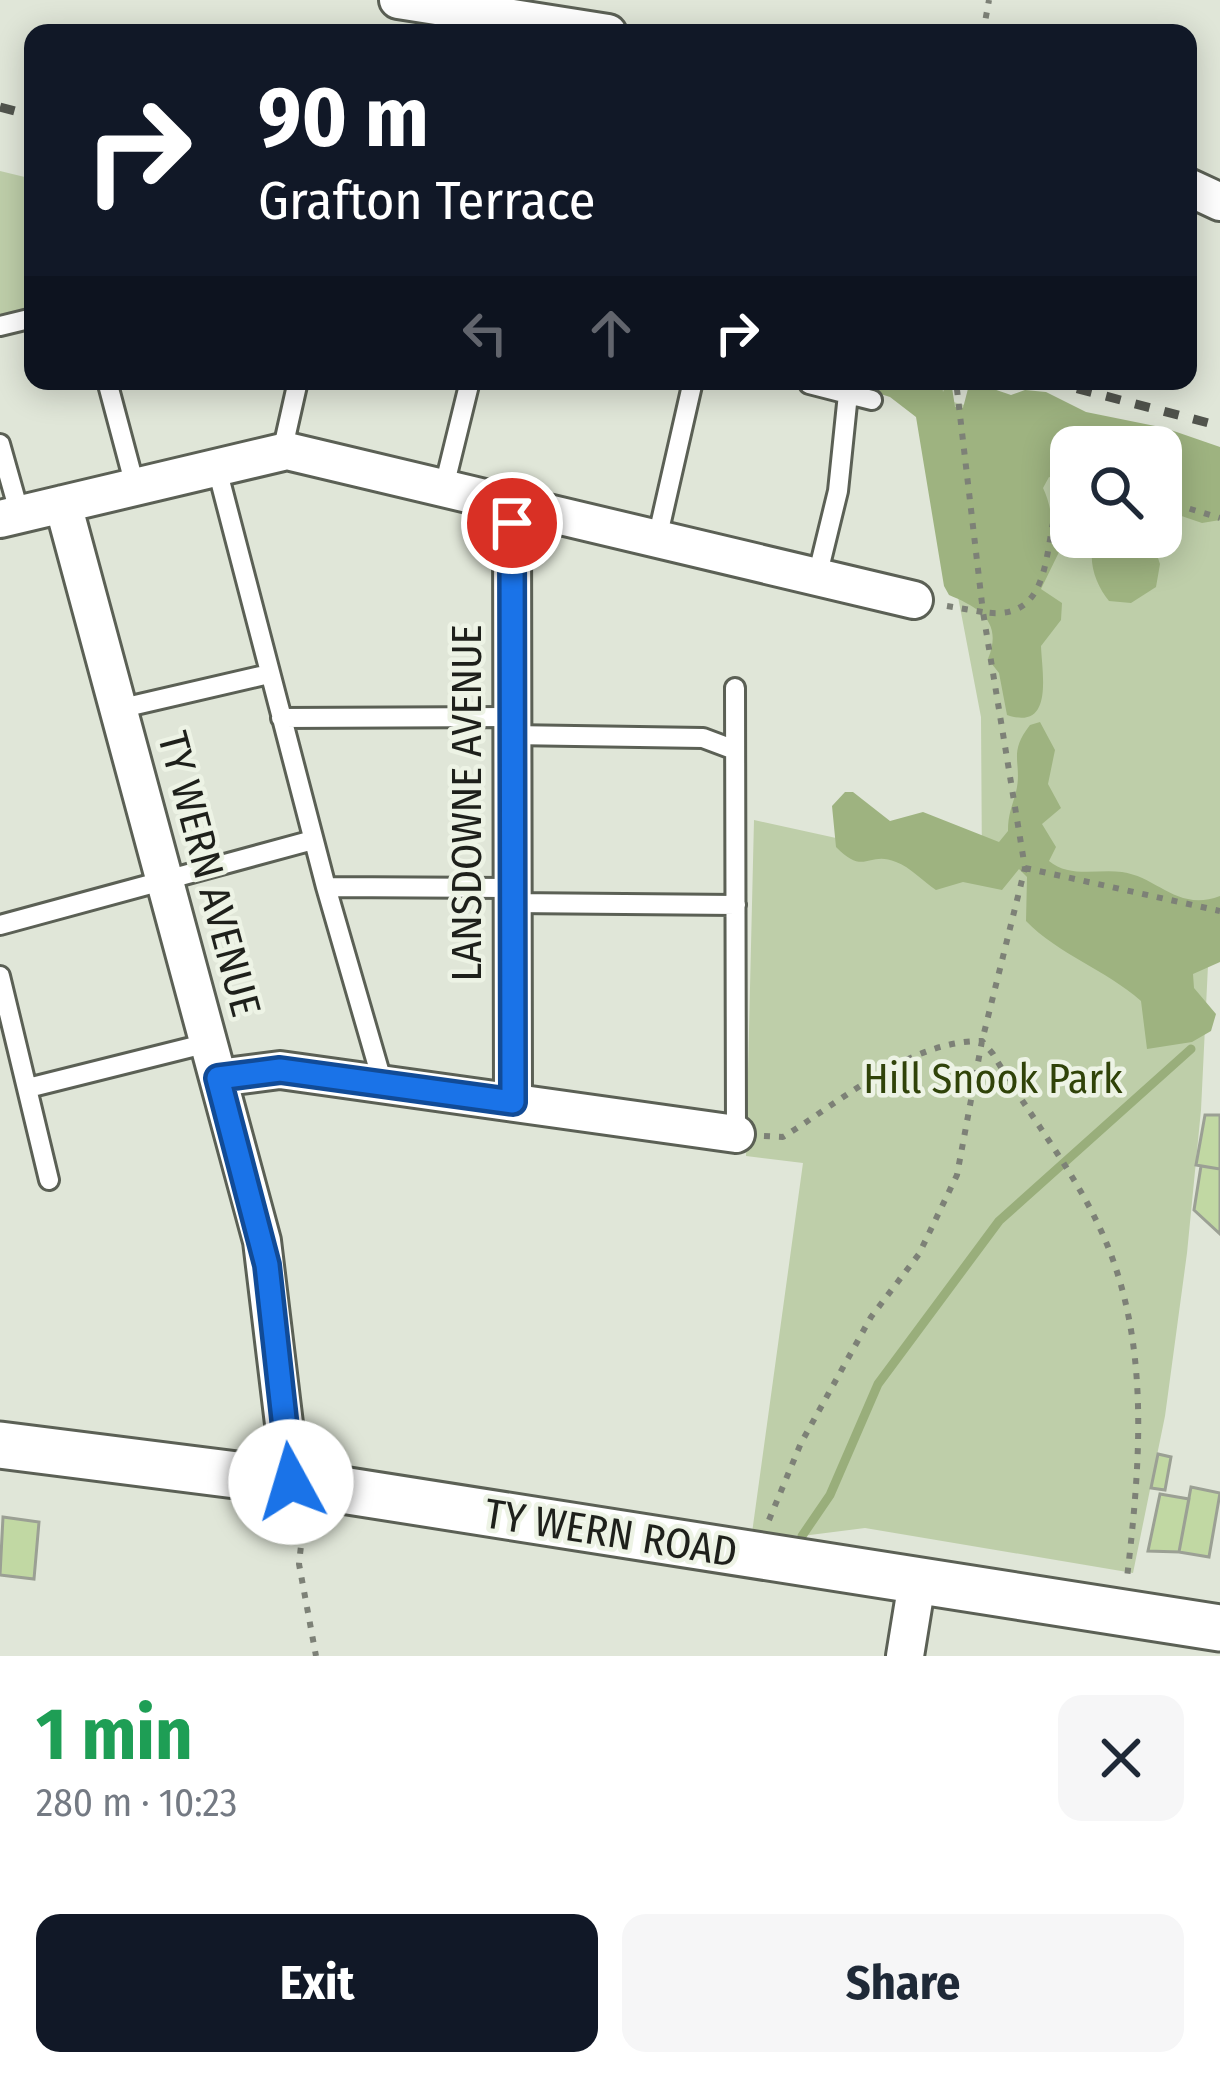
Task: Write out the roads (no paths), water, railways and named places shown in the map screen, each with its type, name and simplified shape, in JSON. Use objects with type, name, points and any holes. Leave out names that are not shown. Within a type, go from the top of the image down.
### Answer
[{"type":"street","points":[[398,0],[551,24]]},
{"type":"street","points":[[10,517],[282,452],[914,600]]},
{"type":"street","name":"TY WERN AVENUE","points":[[63,504],[267,1265],[298,1492]]},
{"type":"street","name":"LANSDOWNE AVENUE","points":[[512,504],[513,1102]]},
{"type":"street","points":[[213,1061],[736,1133]]},
{"type":"street","name":"TY WERN ROAD","points":[[0,1445],[1220,1628]]},
{"type":"street","points":[[905,1656],[917,1582]]},
{"type":"lane","points":[[109,390],[135,486]]},
{"type":"lane","points":[[282,452],[296,390]]},
{"type":"lane","points":[[444,487],[468,390]]},
{"type":"lane","points":[[657,539],[691,390]]},
{"type":"lane","points":[[831,390],[872,400]]},
{"type":"lane","points":[[817,577],[838,491],[848,394]]},
{"type":"lane","points":[[0,444],[10,517]]},
{"type":"lane","points":[[216,466],[313,840],[383,1084]]},
{"type":"lane","points":[[118,709],[269,674]]},
{"type":"lane","points":[[735,688],[736,1133]]},
{"type":"lane","points":[[281,718],[703,738],[735,750]]},
{"type":"lane","points":[[0,925],[313,840]]},
{"type":"lane","points":[[326,887],[736,905]]},
{"type":"lane","points":[[0,976],[50,1180]]},
{"type":"lane","points":[[28,1088],[213,1061]]},
{"type":"waterway","points":[[802,1536],[830,1495],[878,1384],[999,1221],[1191,1049]]},
{"type":"railway","points":[[0,107],[24,114]]},
{"type":"railway","points":[[1082,390],[1220,426]]},
{"type":"park label","name":"Hill Snook Park","points":[[993,1079]]}]
